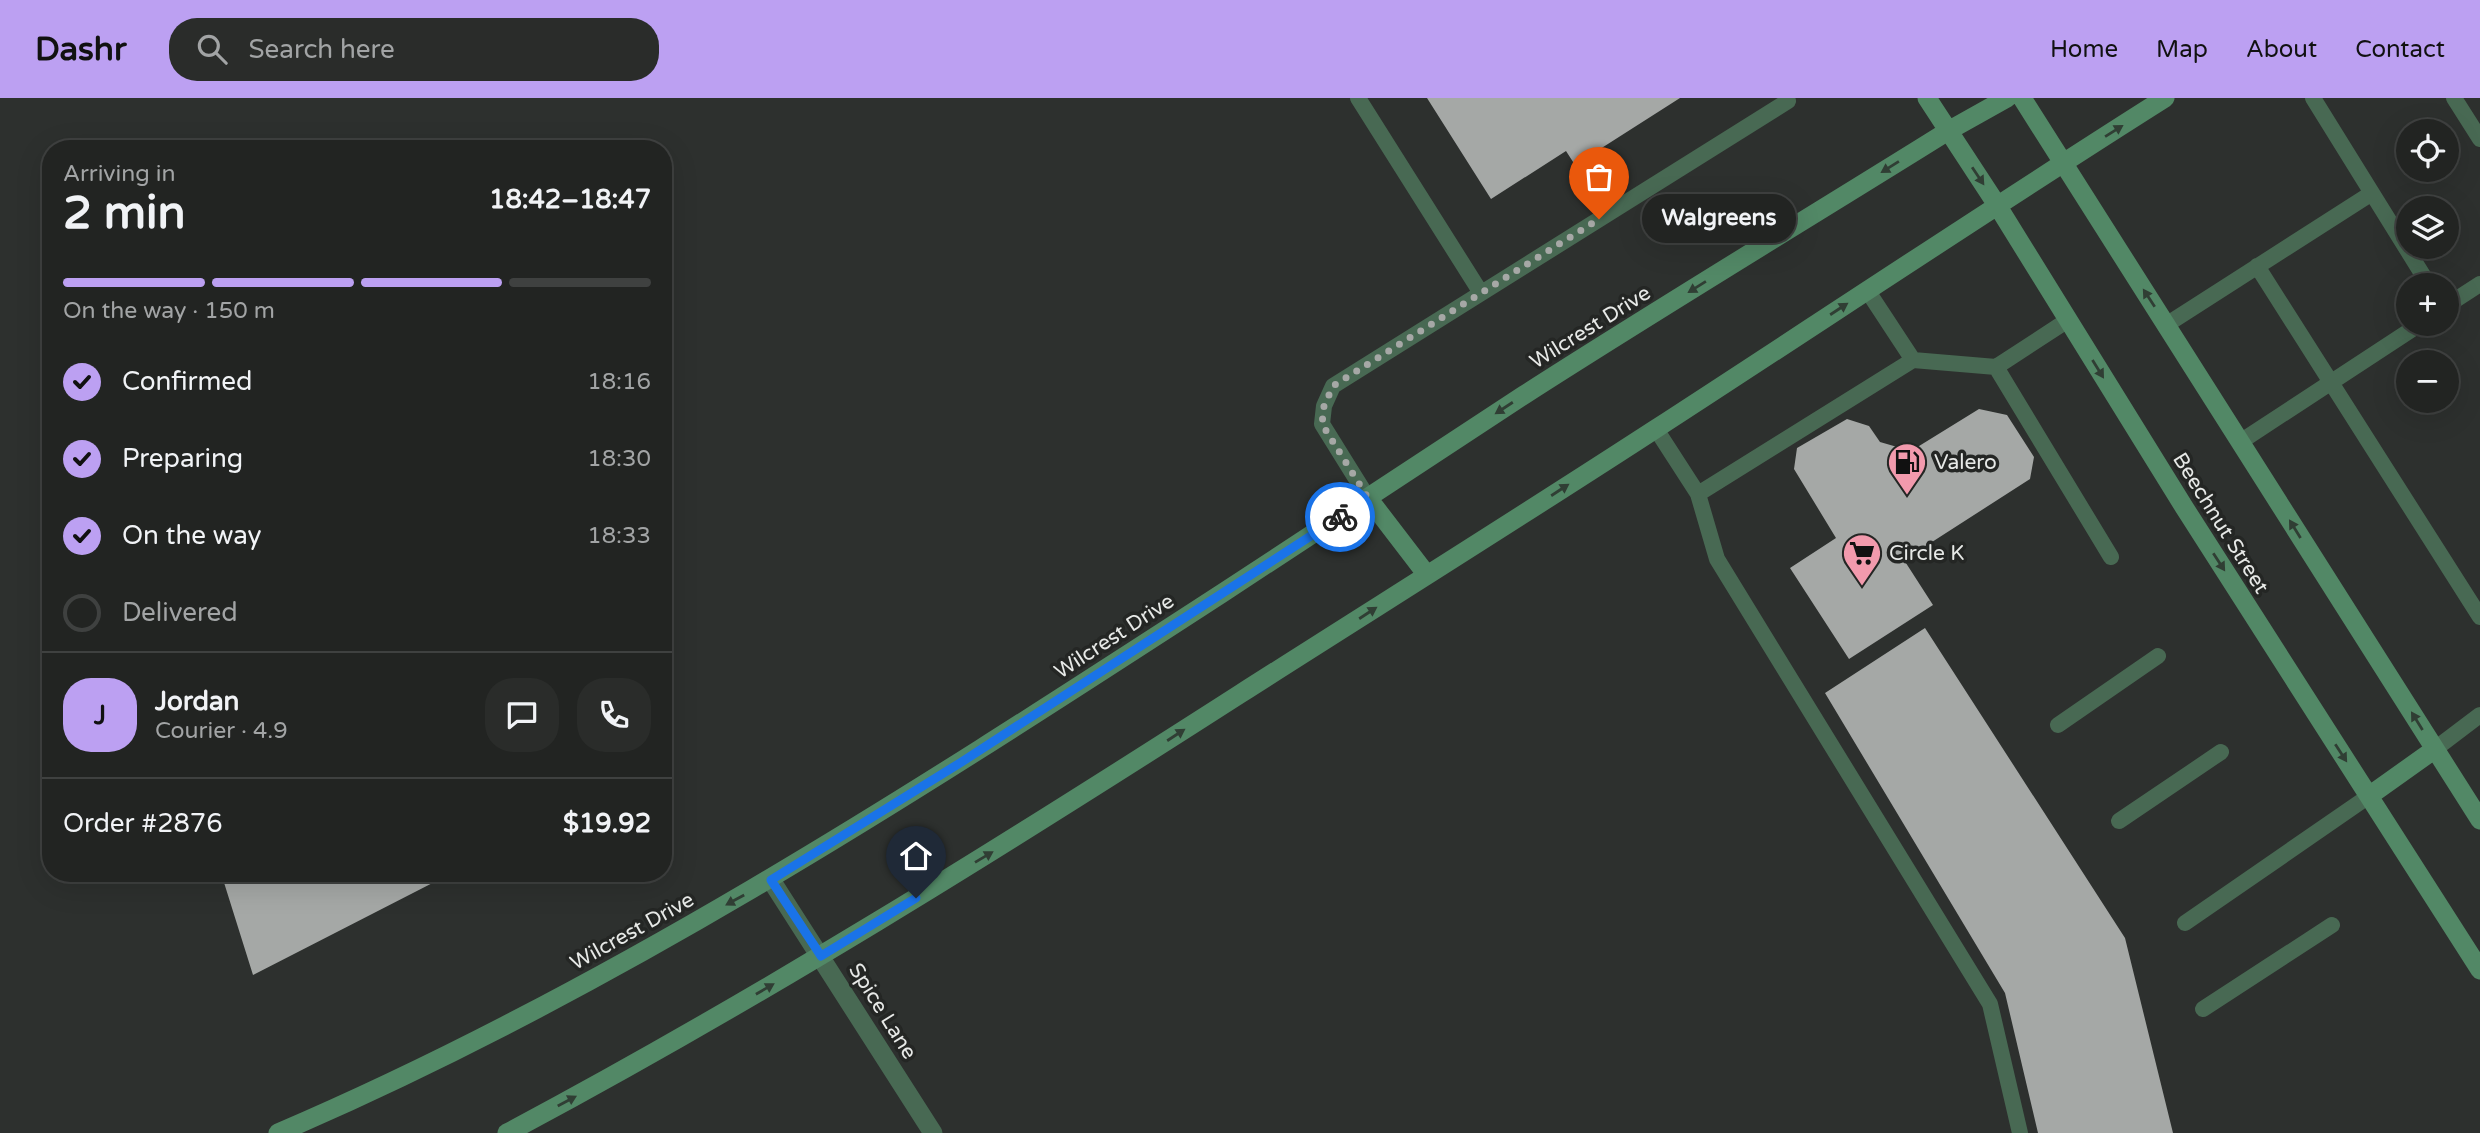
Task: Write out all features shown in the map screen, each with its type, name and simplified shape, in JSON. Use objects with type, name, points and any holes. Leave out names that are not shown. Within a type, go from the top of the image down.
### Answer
[{"type":"main road","name":"Beechnut Street","points":[[1927,98],[2480,970]]},
{"type":"main road","name":"Wilcrest Drive","points":[[278,1133],[347,1104],[581,986],[771,880],[960,763],[1527,393],[1948,131],[2007,98]]},
{"type":"main road","points":[[2022,98],[2480,820]]},
{"type":"main road","points":[[507,1133],[633,1066],[1011,841],[1656,429],[2165,98]]},
{"type":"main road","points":[[1368,498],[1427,575]]},
{"type":"main road","points":[[2369,796],[2435,749]]},
{"type":"street","name":"Spice Lane","points":[[771,880],[933,1133]]},
{"type":"lane","points":[[1358,98],[1481,293]]},
{"type":"lane","points":[[1368,498],[1322,424],[1324,406],[1333,386],[1788,101],[1786,98]]},
{"type":"lane","points":[[2313,98],[2422,273]]},
{"type":"lane","points":[[2454,98],[2480,139]]},
{"type":"lane","points":[[2166,325],[2372,192]]},
{"type":"lane","points":[[2257,266],[2480,617]]},
{"type":"lane","points":[[2459,298],[2480,284]]},
{"type":"lane","points":[[1867,290],[1913,360]]},
{"type":"lane","points":[[1698,494],[1913,360],[1996,367],[2068,320]]},
{"type":"lane","points":[[2240,442],[2402,336]]},
{"type":"lane","points":[[1996,367],[2111,557]]},
{"type":"lane","points":[[1656,429],[1698,494],[1717,559],[1990,1004],[2020,1133]]},
{"type":"lane","points":[[2058,725],[2158,656]]},
{"type":"lane","points":[[2435,749],[2480,715]]},
{"type":"lane","points":[[2119,821],[2221,752]]},
{"type":"lane","points":[[2185,923],[2369,796]]},
{"type":"lane","points":[[2203,1009],[2332,925]]},
{"type":"building","points":[[1427,98],[1680,98],[1575,165],[1566,151],[1491,199]]},
{"type":"building","name":"Valero","points":[[1979,409],[2007,415],[2034,457],[2030,479],[1904,560],[1933,605],[1849,659],[1790,568],[1836,538],[1794,469],[1797,448],[1847,419],[1869,426],[1880,442],[1911,451]]},
{"type":"building","points":[[1925,628],[2125,938],[2173,1133],[2038,1133],[2005,993],[1825,693]]},
{"type":"building","points":[[224,882],[434,882],[253,975]]},
{"type":"way so far","points":[[1340,517],[1368,498],[1322,424],[1324,406],[1333,386],[1599,219]]},
{"type":"place","name":"Walgreens","points":[[1599,219]]},
{"type":"place","name":"Valero","points":[[1907,496]]},
{"type":"place","name":"Circle K","points":[[1862,587]]},
{"type":"route","points":[[916,898],[821,956],[771,880],[960,763],[1340,517]]}]
